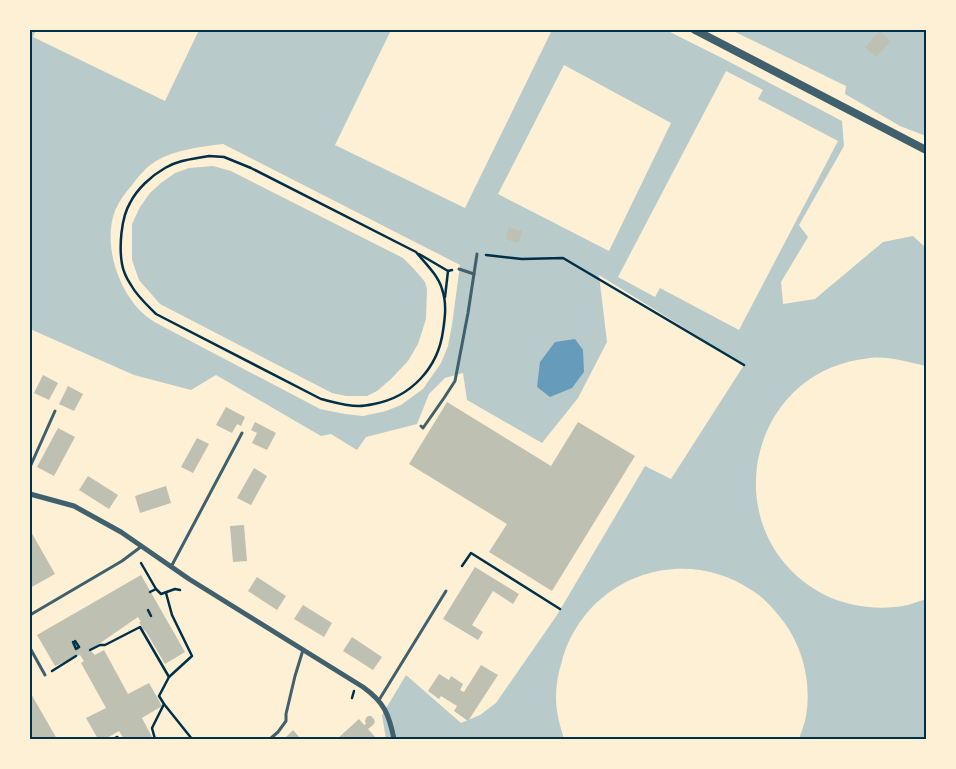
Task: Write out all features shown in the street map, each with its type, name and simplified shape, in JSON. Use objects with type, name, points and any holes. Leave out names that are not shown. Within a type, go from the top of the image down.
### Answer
[{"type":"street","points":[[695,30],[926,150]]},
{"type":"street","points":[[30,494],[74,506],[121,532],[171,567],[363,687],[379,700],[388,714],[394,739]]},
{"type":"lane","points":[[421,426],[423,428],[455,381],[477,254]]},
{"type":"lane","points":[[460,270],[474,274]]},
{"type":"lane","points":[[30,467],[55,411]]},
{"type":"lane","points":[[171,567],[242,434]]},
{"type":"lane","points":[[30,615],[122,561],[142,546]]},
{"type":"lane","points":[[379,700],[446,591]]},
{"type":"lane","points":[[30,648],[45,676]]},
{"type":"lane","points":[[270,739],[286,722],[286,714],[295,676],[304,649]]},
{"type":"path","points":[[448,271],[442,341],[430,366],[409,390],[396,398],[360,406],[345,405],[321,399],[156,314],[130,285],[122,265],[123,224],[129,204],[138,191],[151,178],[166,168],[187,160],[209,156],[224,157],[240,162],[416,252],[448,271],[460,270]]},
{"type":"path","points":[[416,252],[442,288],[445,302]]},
{"type":"path","points":[[477,254],[522,259],[563,258],[744,365]]},
{"type":"path","points":[[462,566],[471,553],[560,609]]},
{"type":"path","points":[[141,563],[161,594],[175,589],[180,590]]},
{"type":"path","points":[[150,592],[156,589]]},
{"type":"path","points":[[166,593],[172,615],[192,656],[169,677],[160,696],[164,704],[192,739]]},
{"type":"path","points":[[148,610],[151,616]]},
{"type":"path","points":[[90,650],[100,645],[105,645],[140,627],[169,677]]},
{"type":"path","points":[[45,676],[76,656]]},
{"type":"path","points":[[155,739],[152,728],[164,704]]},
{"type":"path","points":[[113,739],[118,738],[117,732]]},
{"type":"shaded area","points":[[30,30],[36,30],[33,37],[165,101],[199,30],[391,30],[335,145],[465,208],[552,30],[666,30],[842,121],[844,146],[799,225],[808,237],[781,282],[783,304],[815,299],[883,242],[913,236],[926,248],[926,366],[891,359],[870,358],[828,369],[794,392],[771,422],[758,458],[757,497],[766,534],[788,567],[823,594],[853,605],[875,608],[897,607],[926,599],[926,739],[799,739],[807,707],[807,680],[795,640],[780,617],[771,606],[753,591],[725,577],[696,570],[667,570],[639,576],[614,589],[591,608],[574,632],[562,661],[556,688],[558,719],[564,739],[386,739],[382,715],[406,675],[461,723],[480,715],[496,703],[557,615],[645,466],[671,479],[744,365],[599,275],[607,342],[578,398],[542,443],[467,400],[463,373],[445,378],[429,394],[417,424],[366,437],[357,450],[331,434],[321,436],[216,375],[191,390],[134,375],[30,329]],"holes":[[[564,65],[671,123],[609,251],[498,194]],[[726,71],[763,90],[758,99],[838,141],[739,330],[660,288],[655,297],[618,277]],[[223,144],[460,265],[448,346],[441,363],[423,389],[401,405],[386,411],[363,416],[320,409],[158,324],[136,307],[121,282],[112,253],[111,224],[115,211],[120,200],[149,166],[164,157],[180,151]]]},
{"type":"shaded area","points":[[731,30],[926,30],[926,136],[900,126],[845,94],[846,86]]},
{"type":"shaded area","points":[[213,166],[231,171],[403,258],[425,282],[427,289],[426,319],[418,344],[408,361],[377,391],[367,396],[346,396],[332,393],[160,304],[139,280],[132,260],[132,224],[140,207],[150,193],[175,173],[189,168]]},
{"type":"water","points":[[575,339],[583,350],[584,372],[572,388],[550,397],[537,387],[540,362],[555,342]]},
{"type":"building","points":[[880,31],[890,42],[876,57],[865,47]]},
{"type":"building","points":[[509,228],[522,231],[518,243],[506,239]]},
{"type":"building","points":[[43,375],[58,383],[49,400],[34,393]]},
{"type":"building","points":[[68,386],[83,394],[74,411],[59,404]]},
{"type":"building","points":[[447,402],[551,466],[578,422],[635,456],[552,591],[489,552],[507,524],[409,464]]},
{"type":"building","points":[[226,407],[245,417],[241,426],[237,424],[232,433],[216,425]]},
{"type":"building","points":[[255,422],[276,433],[267,450],[252,443],[257,433],[251,430]]},
{"type":"building","points":[[58,428],[75,437],[54,476],[37,467]]},
{"type":"building","points":[[197,438],[209,444],[193,473],[181,467]]},
{"type":"building","points":[[254,468],[267,476],[251,505],[237,498]]},
{"type":"building","points":[[88,476],[118,495],[109,509],[79,490]]},
{"type":"building","points":[[166,486],[171,503],[140,513],[135,496]]},
{"type":"building","points":[[244,525],[247,561],[233,562],[230,526]]},
{"type":"building","points":[[30,530],[55,574],[30,588]]},
{"type":"building","points":[[475,567],[519,594],[513,604],[493,591],[472,625],[483,632],[478,640],[443,619]]},
{"type":"building","points":[[141,575],[185,652],[165,664],[144,631],[138,617],[90,650],[95,655],[104,650],[128,694],[149,683],[162,706],[142,718],[153,739],[124,739],[119,731],[105,739],[98,739],[86,718],[106,708],[81,663],[84,661],[80,655],[55,666],[37,635]]},
{"type":"building","points":[[257,577],[286,596],[277,610],[248,591]]},
{"type":"building","points":[[303,605],[332,623],[324,637],[294,619]]},
{"type":"building","points":[[352,637],[382,657],[373,670],[343,651]]},
{"type":"building","points":[[481,665],[498,675],[468,721],[454,711],[457,706],[441,696],[439,699],[428,691],[439,674],[449,680],[451,676],[463,684],[460,690],[464,692]]},
{"type":"building","points":[[30,692],[57,739],[30,739]]},
{"type":"building","points":[[368,716],[371,716],[375,722],[368,729],[375,739],[337,739],[359,719],[364,725],[366,724],[365,721]]},
{"type":"building","points":[[293,730],[301,739],[284,739]]}]
